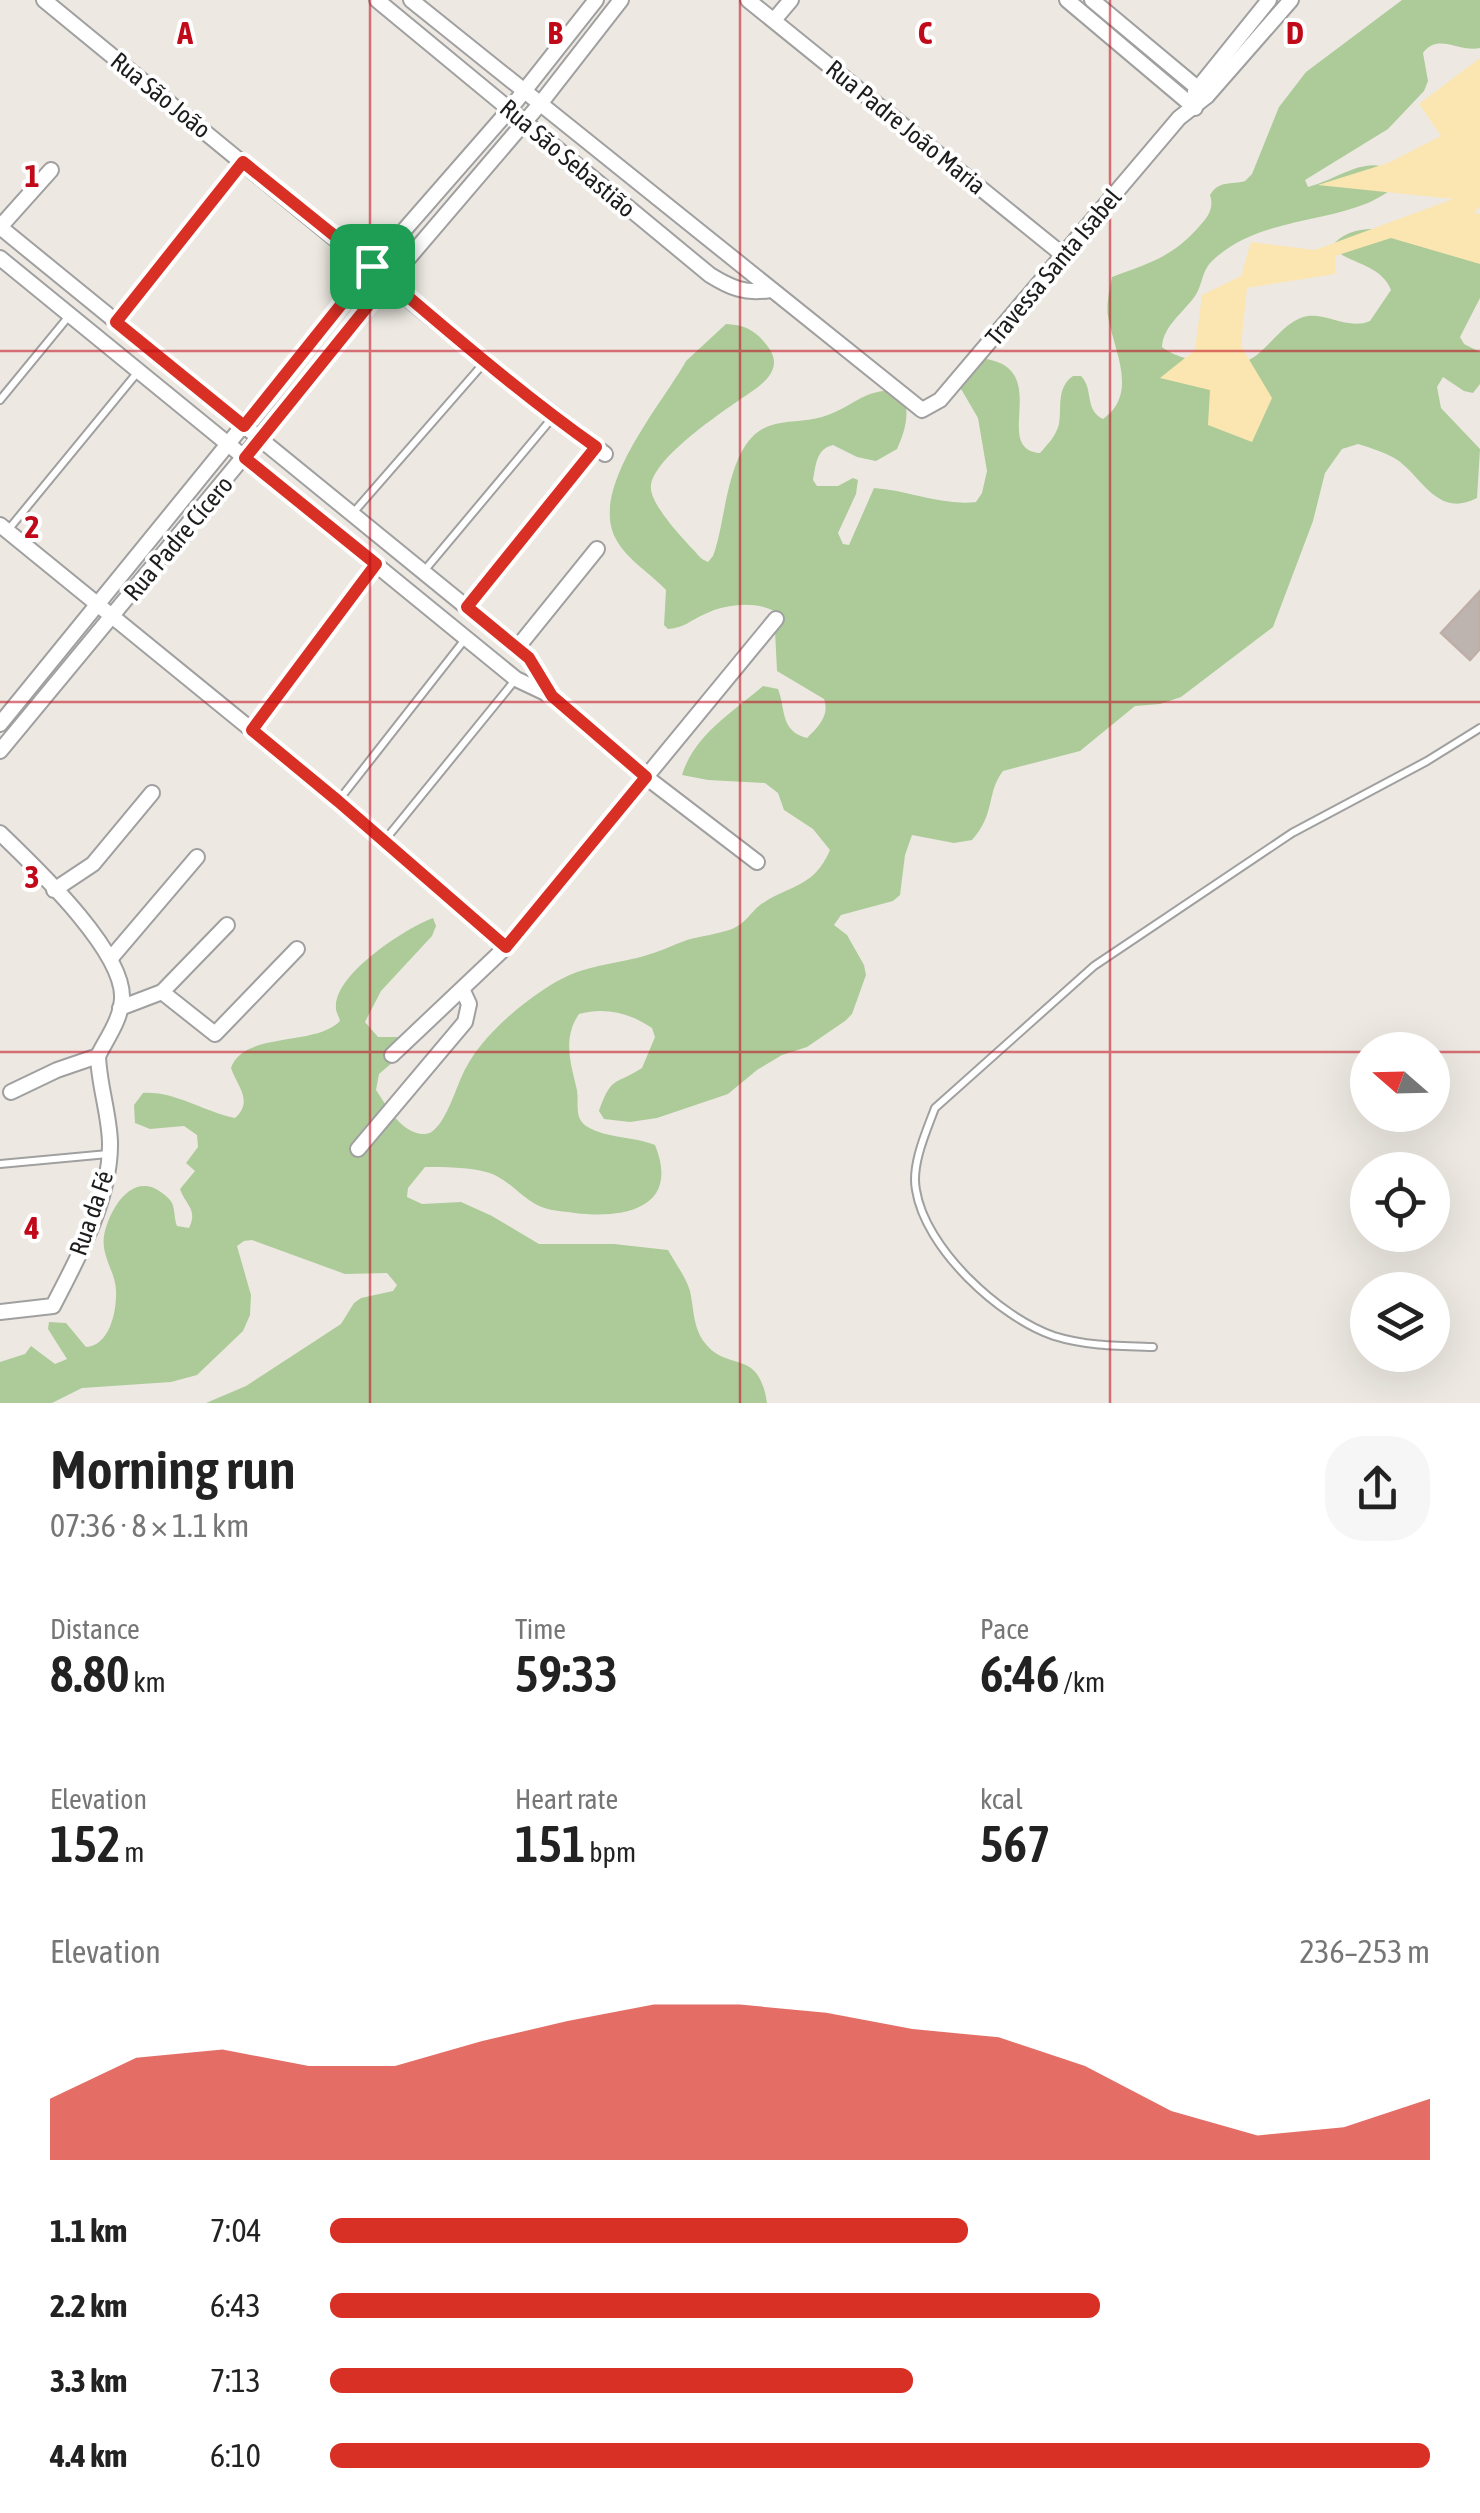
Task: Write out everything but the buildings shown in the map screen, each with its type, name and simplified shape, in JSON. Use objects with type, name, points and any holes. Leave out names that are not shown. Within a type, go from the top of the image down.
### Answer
[{"type":"street","name":"Rua São João","points":[[44,0],[484,362],[600,450],[467,607]]},
{"type":"street","name":"Rua São Sebastião","points":[[377,0],[710,275],[734,289],[770,290]]},
{"type":"street","name":"Rua São Sebastião","points":[[411,0],[922,410]]},
{"type":"street","name":"Rua Padre Cícero","points":[[0,724],[372,266],[510,109],[596,0]]},
{"type":"street","name":"Rua Padre Cícero","points":[[0,751],[388,281],[540,104],[621,0]]},
{"type":"street","name":"Rua Padre João Maria","points":[[748,0],[1063,255]]},
{"type":"street","points":[[774,20],[791,0]]},
{"type":"street","points":[[1067,0],[1197,98]]},
{"type":"street","points":[[1092,0],[1197,98]]},
{"type":"street","name":"Travessa Santa Isabel","points":[[1197,98],[1268,0]]},
{"type":"street","name":"Travessa Santa Isabel","points":[[922,410],[940,400],[1179,118],[1291,0]]},
{"type":"street","points":[[51,170],[0,227],[529,658],[552,696]]},
{"type":"street","points":[[19,274],[34,254]]},
{"type":"street","points":[[0,258],[516,679],[552,696],[646,777],[758,862]]},
{"type":"street","points":[[4,528],[338,801],[506,947]]},
{"type":"street","points":[[517,648],[596,549]]},
{"type":"street","points":[[252,730],[376,564]]},
{"type":"street","points":[[466,638],[482,619]]},
{"type":"street","points":[[392,1055],[506,947],[776,619]]},
{"type":"street","points":[[54,890],[93,864],[152,793]]},
{"type":"street","points":[[0,833],[112,958],[120,981],[120,1008],[98,1056],[11,1092]]},
{"type":"street","points":[[112,958],[197,857]]},
{"type":"street","points":[[120,1008],[162,992],[227,925]]},
{"type":"street","points":[[162,992],[216,1033],[297,949]]},
{"type":"street","points":[[358,1149],[465,1022],[469,1004],[463,991]]},
{"type":"street","name":"Rua da Fé","points":[[0,1312],[53,1306],[93,1218],[109,1154],[98,1056]]},
{"type":"lane","points":[[116,322],[243,162]]},
{"type":"lane","points":[[0,400],[70,315]]},
{"type":"lane","points":[[352,514],[484,362]]},
{"type":"lane","points":[[4,528],[139,371]]},
{"type":"lane","points":[[423,572],[553,417]]},
{"type":"lane","points":[[338,801],[466,638]]},
{"type":"lane","points":[[384,841],[516,679]]},
{"type":"lane","points":[[1153,1347],[1096,1346],[1050,1335],[998,1304],[954,1262],[928,1230],[914,1187],[923,1140],[935,1108],[1094,966],[1292,833],[1480,728]]},
{"type":"lane","points":[[0,1164],[109,1154]]},
{"type":"green space","points":[[1402,0],[1480,0],[1480,48],[1442,44],[1429,47],[1423,53],[1428,81],[1424,91],[1388,129],[1305,180],[1308,187],[1370,165],[1393,170],[1407,179],[1368,203],[1266,230],[1228,248],[1208,266],[1197,292],[1170,326],[1162,347],[1190,360],[1237,364],[1253,358],[1290,324],[1308,316],[1354,324],[1370,321],[1391,290],[1372,269],[1331,247],[1345,235],[1363,230],[1403,234],[1480,263],[1480,298],[1460,337],[1464,344],[1480,352],[1480,384],[1473,393],[1443,377],[1437,387],[1441,408],[1480,449],[1477,498],[1451,503],[1431,493],[1405,466],[1377,450],[1358,444],[1342,449],[1325,473],[1313,521],[1273,627],[1181,697],[1135,706],[1080,751],[1003,771],[994,787],[985,821],[972,840],[954,843],[912,835],[900,895],[893,901],[841,915],[834,925],[847,935],[864,965],[866,975],[852,1014],[807,1047],[782,1055],[757,1070],[728,1094],[657,1118],[630,1122],[604,1119],[599,1111],[607,1092],[642,1068],[655,1037],[652,1028],[626,1015],[608,1011],[579,1014],[569,1052],[580,1119],[603,1133],[655,1145],[661,1167],[660,1183],[654,1196],[643,1205],[611,1214],[551,1210],[530,1201],[494,1175],[456,1168],[425,1167],[408,1188],[407,1197],[422,1204],[461,1202],[539,1244],[614,1244],[668,1250],[688,1286],[701,1337],[714,1352],[750,1367],[757,1374],[767,1403],[206,1403],[246,1386],[341,1324],[361,1298],[393,1291],[397,1285],[387,1273],[345,1274],[252,1240],[237,1246],[251,1295],[250,1315],[243,1331],[197,1375],[171,1382],[82,1388],[52,1403],[0,1403],[0,1362],[25,1354],[31,1346],[55,1364],[67,1359],[48,1329],[49,1322],[66,1323],[86,1347],[106,1334],[113,1317],[116,1290],[104,1250],[104,1236],[114,1208],[127,1193],[144,1186],[156,1189],[172,1203],[177,1226],[189,1228],[192,1212],[180,1189],[195,1171],[186,1163],[198,1147],[197,1135],[184,1126],[150,1129],[135,1123],[134,1105],[143,1093],[167,1095],[235,1118],[244,1099],[231,1068],[238,1056],[264,1044],[329,1029],[340,1021],[336,1006],[339,993],[360,966],[406,931],[433,918],[436,926],[432,936],[381,991],[365,1022],[378,1037],[412,1037],[413,1045],[379,1074],[376,1090],[402,1125],[417,1133],[431,1132],[442,1120],[468,1065],[485,1040],[543,990],[581,971],[732,929],[760,905],[808,879],[823,863],[830,850],[813,829],[784,810],[778,793],[765,783],[682,775],[705,736],[763,686],[778,689],[785,719],[798,735],[807,738],[822,721],[824,699],[777,671],[774,611],[758,606],[731,606],[668,629],[664,625],[666,590],[622,548],[610,521],[611,498],[619,473],[686,361],[726,324],[757,334],[774,360],[766,380],[674,451],[651,485],[662,513],[708,562],[718,541],[736,464],[755,434],[775,424],[834,413],[876,392],[901,390],[904,397],[906,419],[897,449],[876,461],[833,445],[823,450],[816,463],[813,480],[817,486],[838,486],[853,478],[858,480],[856,494],[838,533],[843,544],[849,545],[874,488],[950,502],[976,502],[987,471],[978,418],[957,382],[979,358],[1002,364],[1014,375],[1019,390],[1020,437],[1026,448],[1040,453],[1058,428],[1062,392],[1073,376],[1081,376],[1085,381],[1093,410],[1103,419],[1114,409],[1122,384],[1108,311],[1112,277],[1157,259],[1186,240],[1209,214],[1214,190],[1245,181],[1252,174],[1279,107],[1306,72]]},
{"type":"sand","points":[[1480,58],[1480,207],[1474,213],[1480,214],[1480,264],[1391,238],[1335,256],[1335,274],[1247,288],[1241,346],[1272,398],[1252,442],[1208,425],[1210,390],[1160,378],[1195,350],[1202,295],[1241,276],[1251,242],[1315,250],[1453,199],[1318,185],[1388,163],[1441,136],[1419,104]]},
{"type":"route","points":[[372,266],[244,426],[116,322],[243,162],[372,266],[388,281],[245,458],[376,564],[252,730],[506,947],[646,777],[552,696],[529,658],[467,607],[596,447],[484,362],[372,266]]}]
